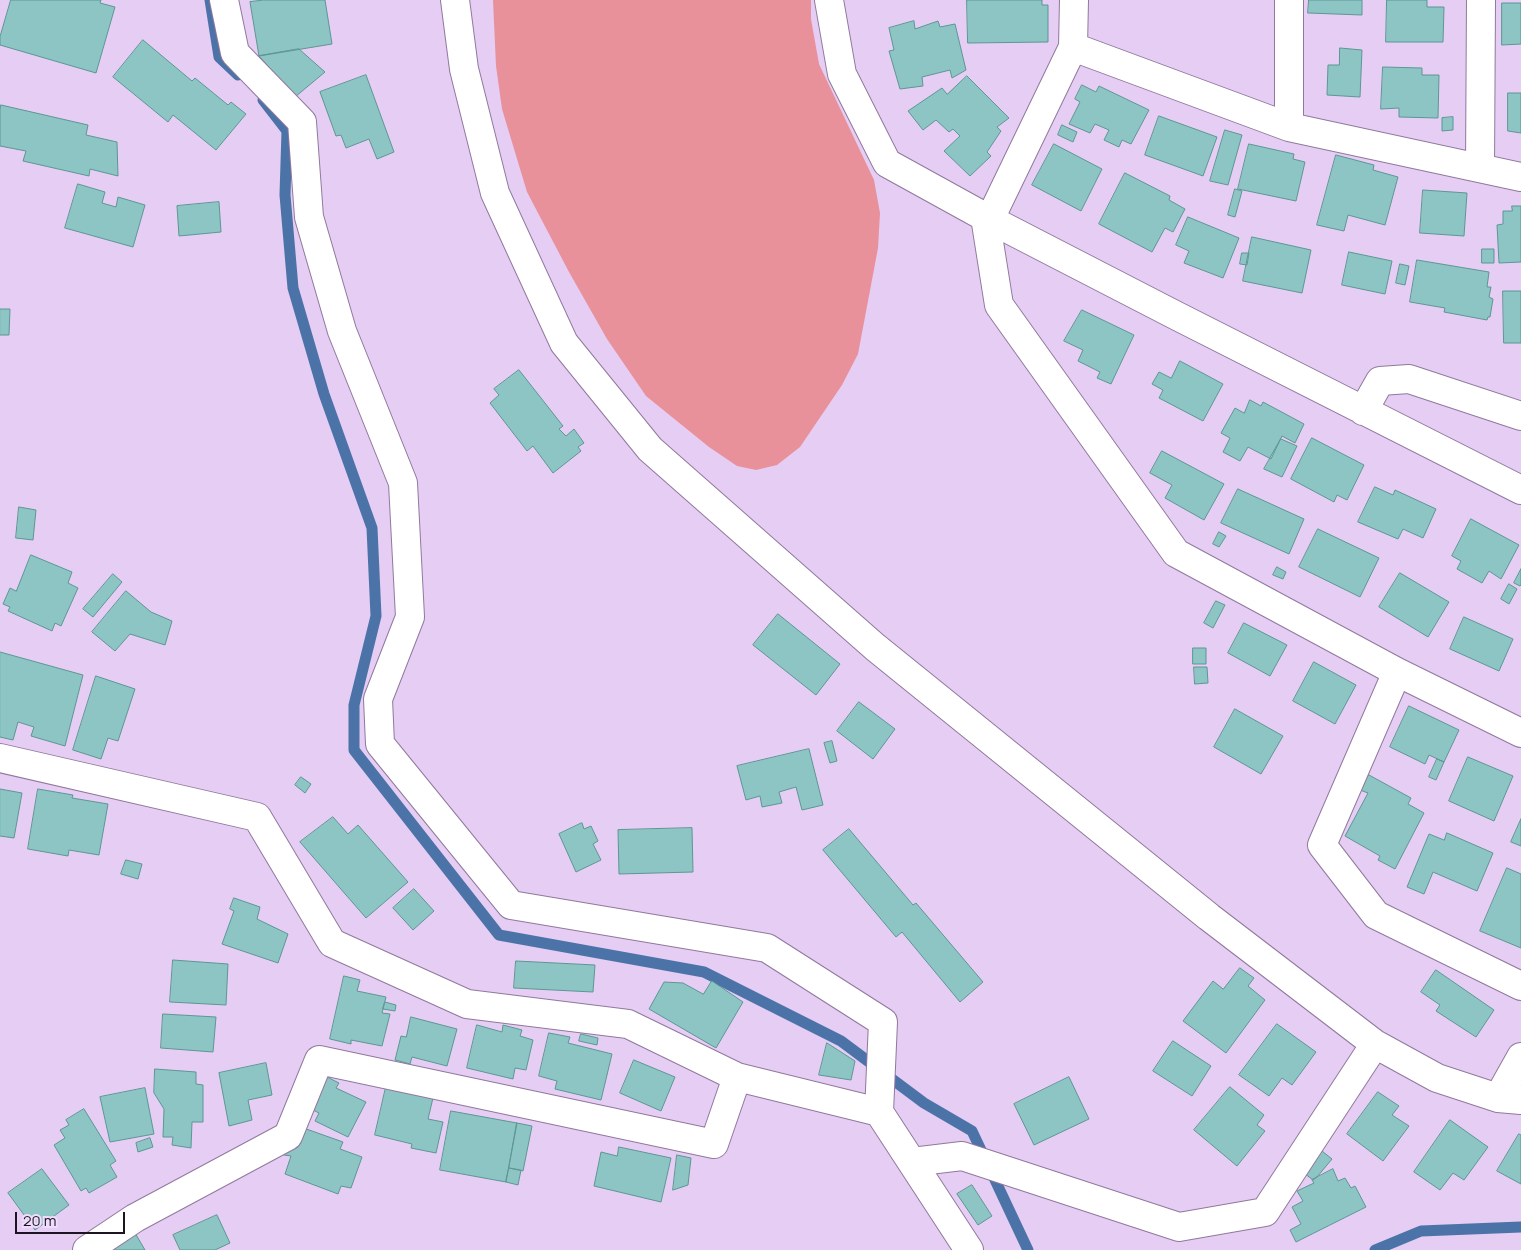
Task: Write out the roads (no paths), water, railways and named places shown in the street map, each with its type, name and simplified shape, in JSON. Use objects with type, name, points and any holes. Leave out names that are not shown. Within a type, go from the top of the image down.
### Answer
[{"type":"street","points":[[224,0],[235,53],[302,122],[309,217],[342,330],[403,483],[410,617],[378,699],[380,744],[511,906],[767,948],[884,1022],[879,1112],[970,1250]]},
{"type":"street","points":[[456,0],[464,69],[495,193],[564,343],[650,449],[875,647],[1209,917],[1375,1044],[1437,1078],[1510,1099],[1521,1057]]},
{"type":"street","points":[[829,0],[842,74],[887,163],[988,218],[1177,316],[1521,490]]},
{"type":"street","points":[[1074,0],[1073,47],[988,218],[999,305],[1176,553],[1397,672],[1521,733]]},
{"type":"street","points":[[1289,0],[1289,127]]},
{"type":"street","points":[[1480,0],[1480,168]]},
{"type":"street","points":[[1073,47],[1289,127],[1521,176]]},
{"type":"street","points":[[1363,411],[1380,381],[1408,379],[1521,416]]},
{"type":"street","points":[[1397,672],[1322,846],[1376,915],[1521,986]]},
{"type":"street","points":[[0,758],[257,817],[332,943],[466,1004],[628,1024],[737,1077],[879,1112]]},
{"type":"street","points":[[912,1162],[962,1156],[1179,1228],[1266,1212],[1375,1044]]},
{"type":"street","points":[[87,1250],[135,1218],[288,1136],[319,1060],[714,1144],[737,1077]]},
{"type":"waterway","points":[[210,0],[219,57],[238,75]]},
{"type":"waterway","points":[[263,100],[287,131],[285,195],[293,288],[324,394],[372,528],[376,616],[354,705],[354,750],[499,935],[704,972],[841,1041],[924,1103],[972,1131],[1028,1250]]},
{"type":"waterway","points":[[1375,1250],[1421,1231],[1521,1227]]}]
